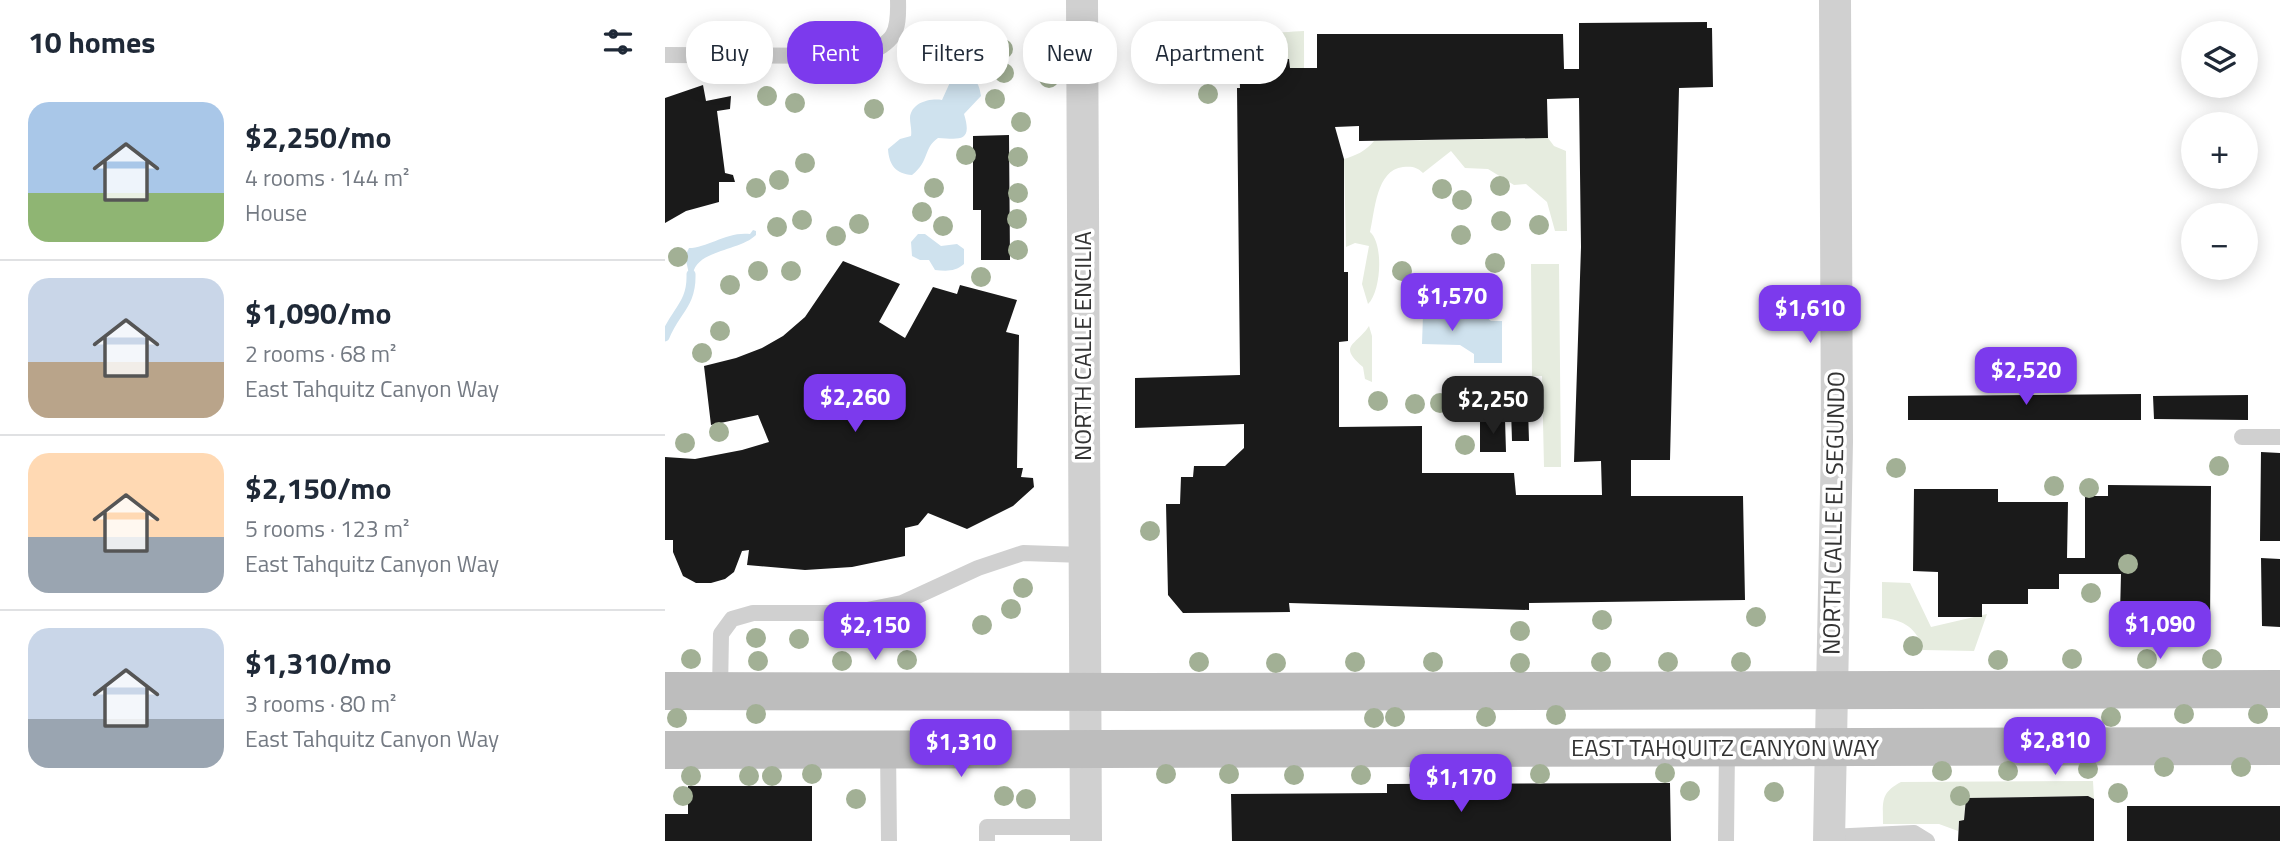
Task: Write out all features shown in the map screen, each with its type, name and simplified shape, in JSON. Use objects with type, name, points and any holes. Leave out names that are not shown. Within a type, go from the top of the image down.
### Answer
[{"type":"main road","points":[[665,691],[2280,689]]},
{"type":"main road","name":"EAST TAHQUITZ CANYON WAY","points":[[665,750],[2280,746]]},
{"type":"street","name":"NORTH CALLE ENCILIA","points":[[1081,0],[1086,834]]},
{"type":"street","name":"NORTH CALLE EL SEGUNDO","points":[[1829,839],[1837,442],[1835,0]]},
{"type":"lane","points":[[665,55],[863,56],[887,45],[899,26],[898,0]]},
{"type":"lane","points":[[2242,437],[2280,437]]},
{"type":"lane","points":[[720,691],[721,634],[732,619],[753,613],[852,613],[902,603],[978,568],[1023,554],[1084,555]]},
{"type":"lane","points":[[1725,841],[1727,748]]},
{"type":"lane","points":[[888,749],[888,841]]},
{"type":"lane","points":[[987,841],[987,827],[1086,834]]},
{"type":"lane","points":[[1829,839],[1914,833],[1927,841]]},
{"type":"shaded area","points":[[1304,31],[1304,68],[1290,68],[1288,32]]},
{"type":"shaded area","points":[[1548,138],[1554,146],[1566,151],[1567,231],[1555,231],[1547,202],[1526,184],[1514,185],[1488,169],[1465,168],[1451,151],[1423,173],[1416,168],[1406,167],[1387,175],[1378,193],[1370,232],[1377,247],[1379,268],[1376,289],[1368,304],[1362,284],[1369,246],[1355,243],[1346,247],[1344,159],[1360,153],[1374,141]]},
{"type":"shaded area","points":[[1531,264],[1559,264],[1561,467],[1544,467],[1542,376],[1532,376]]},
{"type":"shaded area","points":[[1369,326],[1372,336],[1372,382],[1365,379],[1363,367],[1355,360],[1350,350]]},
{"type":"shaded area","points":[[1882,582],[1910,583],[1931,627],[1987,614],[1974,651],[1923,650],[1917,636],[1909,627],[1897,620],[1882,618]]},
{"type":"shaded area","points":[[2093,781],[2094,799],[2088,796],[1966,798],[1964,820],[1959,821],[1958,831],[1939,824],[1883,824],[1886,794],[1901,782]]},
{"type":"water","points":[[949,84],[977,84],[979,87],[981,96],[964,114],[967,130],[965,135],[958,138],[938,138],[930,146],[922,165],[912,175],[898,171],[890,160],[888,149],[900,139],[911,136],[910,118],[917,105],[926,101],[942,100]]},
{"type":"water","points":[[753,230],[756,235],[749,240],[710,255],[696,266],[693,274],[689,274],[685,256],[689,248],[734,235],[750,234]]},
{"type":"water","points":[[918,234],[925,234],[941,246],[957,244],[964,249],[964,264],[954,270],[935,270],[929,260],[912,256],[911,242]]},
{"type":"water","points":[[1453,290],[1479,290],[1479,311],[1491,321],[1502,321],[1502,363],[1474,363],[1474,354],[1460,345],[1422,344],[1423,315],[1453,314]]},
{"type":"building","points":[[1707,22],[1707,28],[1712,28],[1713,87],[1679,88],[1670,460],[1631,460],[1631,496],[1743,496],[1745,600],[1529,603],[1529,610],[1289,603],[1290,612],[1183,613],[1168,595],[1166,504],[1180,504],[1181,477],[1193,477],[1194,466],[1225,466],[1244,448],[1244,424],[1135,428],[1135,378],[1240,375],[1237,88],[1240,88],[1240,84],[1288,84],[1288,59],[1290,68],[1317,68],[1317,34],[1563,34],[1564,69],[1579,69],[1579,23]],"holes":[[[1579,98],[1581,247],[1574,462],[1601,461],[1602,495],[1516,495],[1514,473],[1422,473],[1422,426],[1339,427],[1339,342],[1348,341],[1348,272],[1344,272],[1344,159],[1335,127],[1359,126],[1359,141],[1548,138],[1547,99]]]},
{"type":"building","points":[[703,85],[706,101],[731,96],[730,109],[717,111],[725,173],[733,175],[735,182],[719,182],[719,202],[686,211],[665,223],[665,98]]},
{"type":"building","points":[[1009,135],[1010,260],[981,260],[981,210],[973,210],[973,136]]},
{"type":"building","points":[[843,261],[900,284],[879,322],[905,338],[933,287],[957,294],[960,285],[1017,300],[1006,332],[1019,335],[1017,468],[1023,468],[1021,477],[1033,478],[1034,487],[1013,506],[967,529],[928,513],[918,525],[905,528],[905,556],[852,567],[805,570],[747,565],[749,550],[742,551],[734,572],[725,579],[696,583],[683,576],[673,552],[673,540],[665,540],[665,457],[695,459],[769,442],[758,415],[711,425],[704,366],[736,358],[783,336],[805,317]]},
{"type":"building","points":[[2141,394],[2141,420],[1908,420],[1908,396]]},
{"type":"building","points":[[2248,395],[2248,420],[2154,419],[2153,396]]},
{"type":"building","points":[[1511,409],[1528,409],[1529,441],[1512,441]]},
{"type":"building","points":[[1480,419],[1505,419],[1506,452],[1480,452]]},
{"type":"building","points":[[2261,452],[2280,453],[2280,541],[2260,541]]},
{"type":"building","points":[[2108,485],[2211,486],[2210,628],[2136,628],[2136,614],[2120,614],[2121,574],[2059,574],[2059,589],[2028,589],[2028,604],[1982,604],[1982,617],[1938,617],[1938,572],[1913,571],[1914,489],[1998,489],[1998,502],[2068,502],[2067,558],[2085,558],[2085,496],[2108,496]]},
{"type":"building","points":[[2261,558],[2280,559],[2280,627],[2262,626]]},
{"type":"building","points":[[1670,783],[1671,841],[1232,841],[1231,794],[1387,793],[1387,784]]},
{"type":"building","points":[[688,786],[812,786],[812,841],[665,841],[665,814],[688,814]]},
{"type":"building","points":[[2088,796],[2094,799],[2094,841],[1958,841],[1959,821],[1964,820],[1966,798]]},
{"type":"building","points":[[2127,806],[2280,806],[2280,841],[2127,841]]},
{"type":"waterway","points":[[665,337],[686,301],[691,274]]}]
